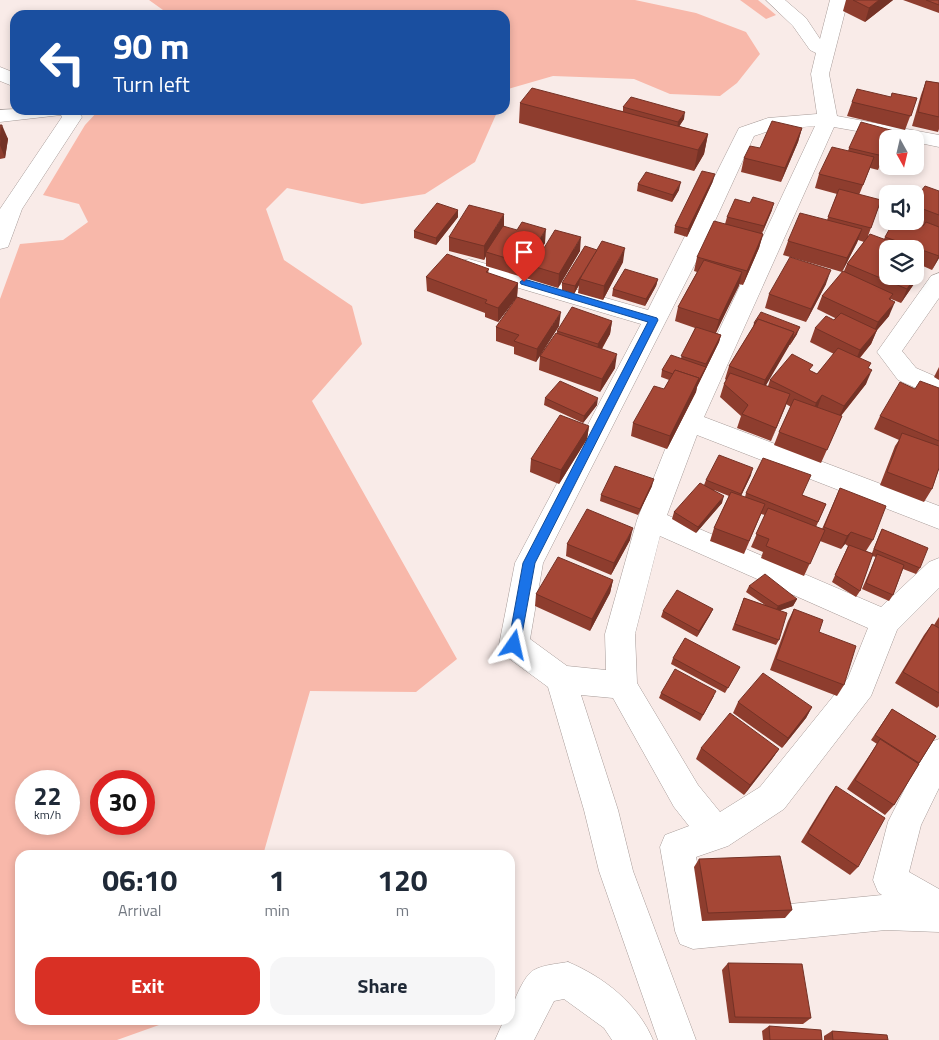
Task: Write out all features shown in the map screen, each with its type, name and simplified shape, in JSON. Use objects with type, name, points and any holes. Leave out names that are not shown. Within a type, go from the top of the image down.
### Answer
[{"type":"street","points":[[775,0],[800,22],[816,46],[826,50]]},
{"type":"street","points":[[716,834],[686,796],[622,685],[620,634],[651,520],[689,422],[828,119],[820,74],[839,0]]},
{"type":"street","points":[[0,242],[5,210],[72,117],[71,115]]},
{"type":"street","points":[[622,685],[562,679],[514,645],[529,563],[686,260],[746,132],[764,124],[828,119],[939,141]]},
{"type":"street","points":[[469,266],[654,320]]},
{"type":"street","points":[[939,281],[889,352],[907,374],[939,389]]},
{"type":"street","points":[[689,422],[939,518]]},
{"type":"street","points":[[651,520],[885,622]]},
{"type":"street","points":[[939,570],[885,622],[860,686],[772,798],[716,834],[677,846],[693,931],[886,912],[939,914]]},
{"type":"street","points":[[562,679],[601,810],[616,871],[677,1040]]},
{"type":"street","points":[[939,754],[905,822],[890,880],[939,908]]},
{"type":"street","points":[[514,1040],[543,985],[568,980],[617,1016],[634,1040]]},
{"type":"shaded area","points":[[149,0],[635,0],[696,13],[746,32],[760,54],[737,83],[720,96],[670,94],[634,79],[553,76],[510,88],[510,10],[163,10]]},
{"type":"shaded area","points":[[740,0],[758,0],[776,15],[766,19]]},
{"type":"shaded area","points":[[94,115],[496,115],[475,162],[425,194],[362,204],[287,188],[266,209],[284,260],[352,306],[362,344],[312,401],[457,659],[416,692],[310,691],[264,850],[15,850],[15,1025],[159,1025],[117,1040],[0,1040],[0,299],[20,244],[63,240],[88,222],[79,204],[43,195],[85,125]]},
{"type":"building","points":[[853,0],[879,0],[869,8]]},
{"type":"building","points":[[926,0],[939,0],[939,5]]},
{"type":"building","points":[[926,81],[939,83],[939,117],[918,112]]},
{"type":"building","points":[[532,88],[708,134],[698,150],[520,103]]},
{"type":"building","points":[[857,89],[891,97],[892,93],[917,98],[911,116],[852,102]]},
{"type":"building","points":[[631,97],[685,112],[678,122],[623,107]]},
{"type":"building","points":[[772,121],[802,128],[785,168],[744,158],[750,146],[760,148]]},
{"type":"building","points":[[861,122],[890,130],[879,130],[879,155],[849,148]]},
{"type":"building","points":[[832,147],[874,157],[863,185],[819,174]]},
{"type":"building","points":[[702,171],[715,174],[688,229],[675,226]]},
{"type":"building","points":[[646,172],[681,182],[673,195],[638,184]]},
{"type":"building","points":[[925,186],[939,191],[939,215],[924,209]]},
{"type":"building","points":[[839,189],[879,199],[879,206],[871,228],[828,217]]},
{"type":"building","points":[[753,197],[774,203],[764,226],[727,217],[735,199],[750,203]]},
{"type":"building","points":[[437,203],[458,210],[436,238],[414,231]]},
{"type":"building","points":[[469,205],[504,214],[484,246],[449,237]]},
{"type":"building","points":[[800,213],[862,229],[847,258],[788,241]]},
{"type":"building","points":[[714,221],[763,234],[747,271],[697,257]]},
{"type":"building","points":[[522,222],[546,229],[529,257],[537,246],[544,248],[555,230],[581,237],[559,274],[486,252],[503,226],[517,230]]},
{"type":"building","points":[[926,222],[939,227],[939,256],[924,251],[924,240],[894,240],[885,237],[889,230],[924,230]]},
{"type":"building","points":[[870,234],[886,240],[879,240],[879,277],[847,264]]},
{"type":"building","points":[[602,241],[625,248],[604,286],[580,279]]},
{"type":"building","points":[[585,246],[597,250],[575,286],[562,283]]},
{"type":"building","points":[[447,254],[489,269],[486,272],[518,283],[498,308],[485,303],[487,300],[426,277]]},
{"type":"building","points":[[790,257],[831,270],[811,309],[769,294]]},
{"type":"building","points":[[704,260],[742,272],[719,320],[678,307]]},
{"type":"building","points":[[625,269],[658,279],[646,299],[613,289]]},
{"type":"building","points":[[843,271],[893,294],[889,299],[895,302],[878,322],[822,296]]},
{"type":"building","points":[[897,285],[910,285],[907,289]]},
{"type":"building","points":[[517,297],[561,312],[537,349],[514,341],[519,335],[496,327]]},
{"type":"building","points":[[572,307],[612,321],[598,344],[557,331]]},
{"type":"building","points":[[761,312],[800,327],[792,338],[794,332],[758,319],[755,324]]},
{"type":"building","points":[[841,313],[877,330],[860,350],[815,328],[826,316],[834,320]]},
{"type":"building","points":[[758,319],[794,332],[765,380],[729,366]]},
{"type":"building","points":[[696,327],[721,335],[706,364],[681,356]]},
{"type":"building","points":[[556,333],[617,354],[602,379],[540,356]]},
{"type":"building","points":[[838,348],[871,363],[868,368],[872,370],[844,406],[822,395],[816,403],[770,380],[792,354],[813,365],[809,370],[817,374]]},
{"type":"building","points":[[671,355],[706,367],[699,380],[699,378],[675,370],[673,374],[662,370]]},
{"type":"building","points":[[675,370],[699,378],[670,436],[633,423],[654,386],[664,389]]},
{"type":"building","points":[[730,373],[790,394],[776,428],[742,414],[748,405],[724,384]]},
{"type":"building","points":[[560,381],[598,398],[584,416],[545,398]]},
{"type":"building","points":[[920,381],[939,388],[939,441],[880,416],[900,382],[915,389]]},
{"type":"building","points":[[794,399],[842,416],[827,450],[779,432]]},
{"type":"building","points":[[560,415],[589,426],[561,470],[531,459]]},
{"type":"building","points":[[902,433],[939,446],[939,468],[932,489],[887,472]]},
{"type":"building","points":[[719,455],[753,468],[741,494],[706,480]]},
{"type":"building","points":[[763,458],[811,475],[802,495],[826,504],[818,522],[746,493]]},
{"type":"building","points":[[615,466],[654,479],[640,509],[601,495]]},
{"type":"building","points":[[700,483],[724,496],[698,527],[674,512]]},
{"type":"building","points":[[840,488],[886,506],[873,540],[851,532],[847,536],[824,527]]},
{"type":"building","points":[[731,492],[765,504],[749,541],[714,528]]},
{"type":"building","points":[[768,508],[825,530],[810,564],[766,546],[769,539],[756,534]]},
{"type":"building","points":[[587,509],[633,528],[614,563],[567,544]]},
{"type":"building","points":[[882,529],[928,548],[920,568],[874,549]]},
{"type":"building","points":[[849,545],[873,554],[860,591],[835,575]]},
{"type":"building","points":[[877,554],[904,565],[893,595],[866,583]]},
{"type":"building","points":[[558,557],[613,580],[592,619],[536,594]]},
{"type":"building","points":[[765,574],[797,599],[778,606],[749,586]]},
{"type":"building","points":[[677,590],[713,609],[699,631],[663,611]]},
{"type":"building","points":[[744,598],[787,613],[779,640],[735,624]]},
{"type":"building","points":[[794,609],[823,620],[819,632],[856,646],[844,685],[776,659]]},
{"type":"building","points":[[932,624],[939,628],[939,693],[903,672]]},
{"type":"building","points":[[685,638],[740,667],[728,688],[673,658]]},
{"type":"building","points":[[675,669],[716,691],[703,715],[661,693]]},
{"type":"building","points":[[763,673],[812,707],[788,738],[738,702]]},
{"type":"building","points":[[892,709],[936,736],[919,763],[875,735]]},
{"type":"building","points":[[730,713],[779,749],[750,785],[701,748]]},
{"type":"building","points":[[880,739],[919,764],[894,805],[855,780]]},
{"type":"building","points":[[836,786],[885,818],[858,867],[808,833]]},
{"type":"building","points":[[780,856],[792,910],[708,913],[699,859]]},
{"type":"building","points":[[728,963],[802,964],[811,1018],[735,1017]]},
{"type":"building","points":[[769,1026],[821,1030],[822,1040],[770,1040]]},
{"type":"building","points":[[832,1031],[887,1035],[888,1040],[833,1040]]},
{"type":"route","points":[[514,645],[529,563],[654,320],[524,282]]}]
